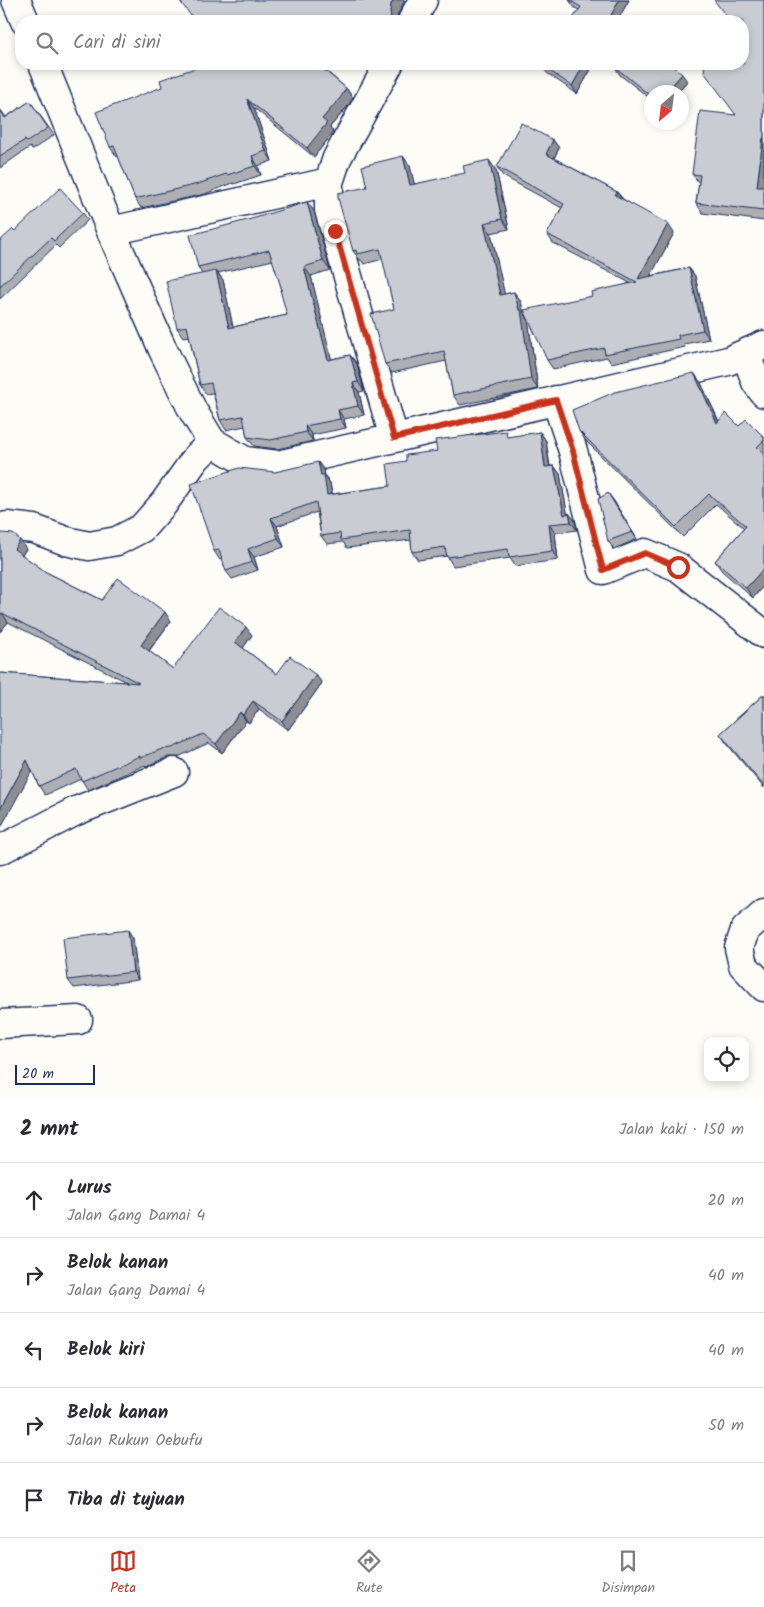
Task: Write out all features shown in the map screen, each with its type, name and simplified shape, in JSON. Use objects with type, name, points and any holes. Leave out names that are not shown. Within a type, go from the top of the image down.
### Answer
[{"type":"street","points":[[16,0],[22,15]]},
{"type":"street","points":[[415,15],[423,0]]},
{"type":"street","points":[[44,70],[111,231],[163,350],[193,411],[212,442],[245,461],[278,465],[728,361],[755,349],[756,382],[764,394]]},
{"type":"street","points":[[386,70],[338,158],[329,182],[329,210],[394,438]]},
{"type":"street","points":[[111,231],[329,182]]},
{"type":"street","points":[[556,400],[573,451],[603,570],[645,553],[678,567],[764,634]]},
{"type":"street","points":[[0,528],[7,526],[34,529],[66,541],[89,546],[118,541],[142,528],[164,503],[196,458],[212,442]]},
{"type":"street","points":[[0,850],[76,811],[174,772]]},
{"type":"street","points":[[764,914],[745,930],[739,948],[743,965],[764,988]]},
{"type":"street","points":[[0,1024],[78,1020]]},
{"type":"building","points":[[179,0],[394,0],[391,4],[390,15],[190,15]]},
{"type":"building","points":[[569,0],[619,0],[611,15],[575,15],[581,7]]},
{"type":"building","points":[[714,0],[764,0],[764,138],[757,187],[764,187],[764,211],[696,203],[700,175],[692,174],[700,111],[736,115],[704,70],[749,70],[749,15],[725,15]]},
{"type":"building","points":[[189,70],[324,70],[346,88],[341,97],[322,119],[327,123],[307,148],[247,99],[266,151],[252,156],[255,166],[198,184],[135,199],[114,146],[110,147],[96,112],[162,87],[160,80]]},
{"type":"building","points":[[548,70],[581,70],[572,86]]},
{"type":"building","points":[[619,70],[677,70],[682,74],[672,85],[644,85],[644,91]]},
{"type":"building","points":[[30,101],[48,128],[27,142],[25,140],[0,156],[0,110],[5,118]]},
{"type":"building","points":[[521,123],[553,140],[546,154],[617,192],[615,195],[668,224],[638,279],[689,268],[703,330],[678,335],[679,339],[605,354],[604,348],[547,360],[524,310],[592,296],[591,292],[637,282],[547,234],[564,204],[497,167]]},
{"type":"building","points":[[403,156],[410,185],[465,173],[463,166],[489,160],[502,219],[484,223],[500,295],[514,292],[519,310],[521,310],[531,379],[453,395],[444,351],[385,364],[371,314],[394,309],[380,249],[357,254],[356,250],[353,251],[338,193],[367,187],[362,166]]},
{"type":"building","points":[[60,188],[83,213],[54,241],[51,238],[0,286],[0,241],[13,229],[15,231]]},
{"type":"building","points":[[307,202],[323,261],[304,267],[328,360],[350,355],[358,382],[353,383],[358,406],[338,410],[340,419],[305,426],[306,432],[271,440],[247,437],[243,416],[220,420],[211,383],[200,385],[187,326],[177,328],[166,281],[216,271],[229,328],[287,315],[280,290],[282,290],[269,250],[198,267],[190,235]]},
{"type":"building","points":[[694,373],[717,423],[726,413],[739,426],[746,419],[764,437],[764,440],[757,447],[764,454],[764,568],[746,588],[715,561],[746,526],[709,494],[676,527],[579,431],[572,410],[615,392]]},
{"type":"building","points":[[506,431],[507,437],[540,432],[545,467],[554,466],[564,515],[569,513],[571,522],[549,524],[552,551],[509,557],[508,549],[447,557],[445,547],[412,552],[410,530],[341,540],[340,533],[321,536],[316,502],[271,518],[278,538],[248,549],[252,562],[226,571],[219,550],[214,551],[191,484],[239,468],[275,472],[318,462],[321,475],[324,475],[327,495],[390,486],[387,464],[406,461],[406,455],[437,451],[435,440]]},
{"type":"building","points":[[608,493],[632,532],[608,541],[598,499]]},
{"type":"building","points":[[0,534],[13,534],[20,540],[14,549],[46,572],[102,600],[118,578],[165,612],[141,645],[173,669],[219,607],[246,627],[235,642],[277,674],[290,656],[316,675],[282,721],[253,701],[243,715],[240,712],[216,744],[203,734],[172,748],[162,749],[140,758],[140,756],[82,781],[76,769],[39,786],[27,760],[0,809],[0,673],[139,683],[2,613],[0,615]]},
{"type":"building","points":[[764,694],[764,786],[720,734]]},
{"type":"building","points":[[128,930],[133,972],[68,980],[63,938]]},
{"type":"route","points":[[335,231],[394,438],[556,400],[573,451],[603,570],[645,553],[678,567]]}]
